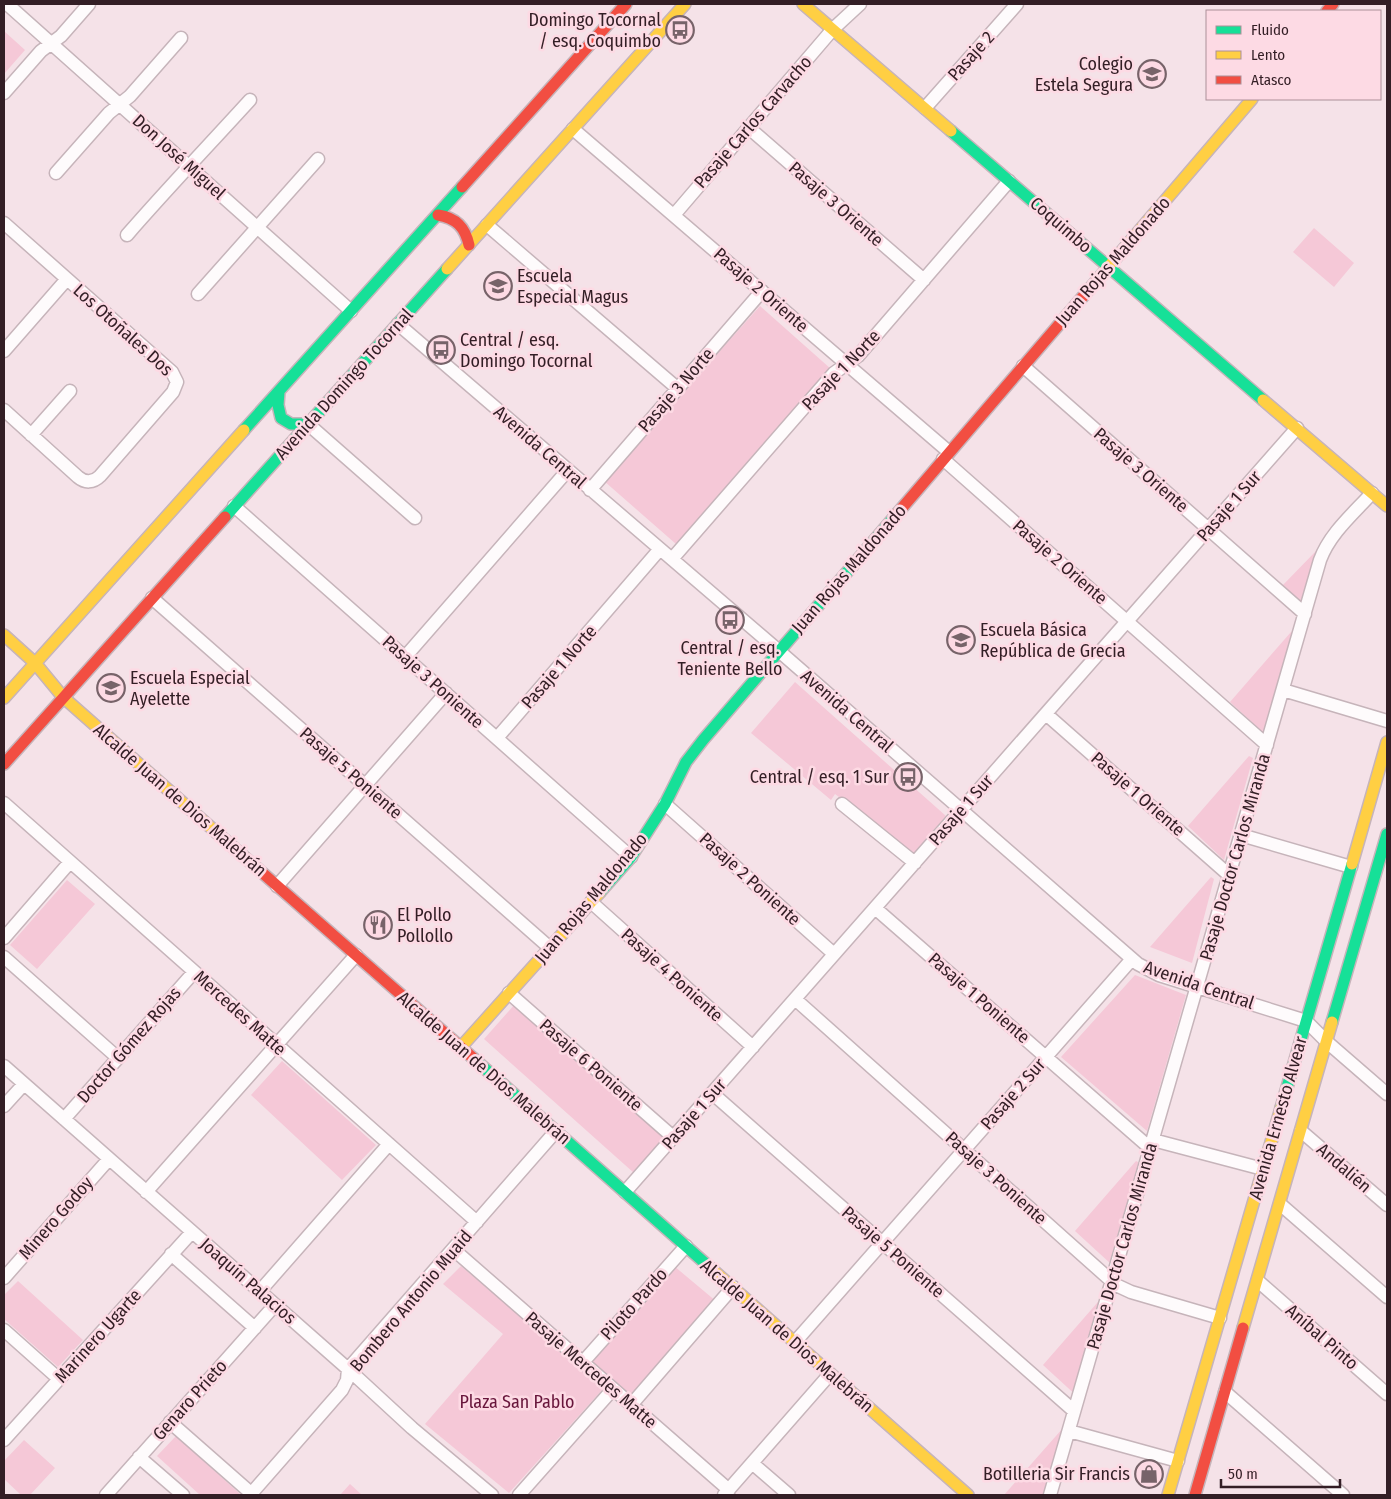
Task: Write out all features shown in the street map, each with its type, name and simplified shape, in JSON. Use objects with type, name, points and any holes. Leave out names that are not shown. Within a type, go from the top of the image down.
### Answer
[{"type":"main road","points":[[4,698],[626,4]]},
{"type":"main road","name":"Avenida Domingo Tocornal","points":[[4,764],[685,4]]},
{"type":"main road","name":"Coquimbo","points":[[803,4],[1387,506]]},
{"type":"main road","name":"Juan Rojas Maldonado","points":[[460,1048],[631,857],[665,804],[686,762],[694,752],[1251,100]]},
{"type":"main road","points":[[438,215],[445,216],[459,223],[468,236],[469,245]]},
{"type":"main road","points":[[279,392],[278,405],[281,418],[291,424],[308,424]]},
{"type":"main road","name":"Alcalde Juan de Dios Malebrán","points":[[4,635],[35,663],[63,697],[968,1495]]},
{"type":"main road","name":"Avenida Ernesto Alvear","points":[[1168,1495],[1387,742]]},
{"type":"main road","name":"Avenida Ernesto Alvear","points":[[1195,1495],[1387,834]]},
{"type":"street","name":"Don José Miguel","points":[[8,4],[351,311]]},
{"type":"street","points":[[4,93],[41,51],[61,36],[89,4]]},
{"type":"street","name":"Pasaje Carlos Carvacho","points":[[674,215],[833,29],[860,4]]},
{"type":"street","name":"Pasaje 2","points":[[924,108],[1017,4]]},
{"type":"street","points":[[56,172],[109,113],[130,96],[181,38]]},
{"type":"street","points":[[127,235],[250,100]]},
{"type":"street","name":"Pasaje 3 Oriente","points":[[749,128],[924,280]]},
{"type":"street","name":"Pasaje 2 Oriente","points":[[573,129],[847,364],[1127,622],[1267,745]]},
{"type":"street","points":[[198,294],[318,159]]},
{"type":"street","name":"Pasaje 1 Norte","points":[[672,559],[834,373],[858,356],[1009,180]]},
{"type":"street","name":"Los Otoñales Dos","points":[[4,223],[174,375],[177,386],[93,481],[81,480],[4,410]]},
{"type":"street","points":[[487,224],[677,388]]},
{"type":"street","name":"Los Otoñales Dos","points":[[4,351],[67,279]]},
{"type":"street","name":"Pasaje 3 Norte","points":[[590,490],[762,291]]},
{"type":"street","name":"Avenida Central","points":[[398,324],[779,651],[1132,959],[1152,972],[1306,1021],[1327,1042],[1387,1094]]},
{"type":"street","name":"Pasaje 3 Oriente","points":[[1023,366],[1305,614]]},
{"type":"street","points":[[31,435],[70,391]]},
{"type":"street","points":[[308,424],[416,518]]},
{"type":"street","name":"Pasaje 1 Sur","points":[[625,1192],[1298,428]]},
{"type":"street","points":[[405,657],[568,470]]},
{"type":"street","name":"Pasaje Doctor Carlos Miranda","points":[[1050,1495],[1324,549],[1334,535],[1372,493]]},
{"type":"street","name":"Pasaje 3 Poniente","points":[[234,506],[631,857]]},
{"type":"street","name":"Pasaje 1 Norte","points":[[497,738],[660,549]]},
{"type":"street","name":"Pasaje 5 Poniente","points":[[152,598],[550,948]]},
{"type":"street","points":[[1283,690],[1387,721]]},
{"type":"street","points":[[277,886],[446,693]]},
{"type":"street","name":"Pasaje 1 Oriente","points":[[1046,714],[1229,875]]},
{"type":"street","name":"Mercedes Matte","points":[[4,804],[477,1222]]},
{"type":"street","name":"Pasaje 2 Poniente","points":[[665,804],[834,954]]},
{"type":"street","points":[[842,804],[915,863]]},
{"type":"street","points":[[1241,835],[1350,867]]},
{"type":"street","points":[[4,938],[70,862]]},
{"type":"street","name":"Pasaje 4 Poniente","points":[[591,902],[753,1047]]},
{"type":"street","name":"Pasaje 1 Poniente","points":[[875,908],[1046,1056],[1152,1144],[1263,1169]]},
{"type":"street","points":[[146,1192],[356,955]]},
{"type":"street","points":[[4,957],[118,1058]]},
{"type":"street","name":"Pasaje 2 Sur","points":[[795,1342],[1132,959]]},
{"type":"street","name":"Doctor Gómez Rojas","points":[[64,1119],[194,972]]},
{"type":"street","name":"Pasaje 6 Poniente","points":[[509,993],[674,1137]]},
{"type":"street","name":"Pasaje 3 Poniente","points":[[795,999],[1112,1281],[1131,1292],[1220,1318]]},
{"type":"street","name":"Joaquín Palacios","points":[[4,1066],[348,1369],[412,1428],[492,1495]]},
{"type":"street","points":[[4,1106],[24,1084]]},
{"type":"street","name":"Pasaje 5 Poniente","points":[[712,1093],[1074,1411]]},
{"type":"street","name":"Bombero Antonio Muaid","points":[[251,1494],[342,1390],[347,1380],[348,1369],[556,1131]]},
{"type":"street","name":"Andalién","points":[[1301,1131],[1387,1205]]},
{"type":"street","points":[[260,1291],[389,1144]]},
{"type":"street","name":"Minero Godoy","points":[[4,1278],[109,1159]]},
{"type":"street","points":[[1280,1204],[1387,1297]]},
{"type":"street","name":"Marinero Ugarte","points":[[4,1440],[192,1232]]},
{"type":"street","name":"Piloto Pardo","points":[[583,1362],[686,1246]]},
{"type":"street","name":"Pasaje Mercedes Matte","points":[[453,1249],[583,1362],[727,1493]]},
{"type":"street","points":[[171,1254],[255,1328]]},
{"type":"street","name":"Aníbal Pinto","points":[[1258,1281],[1387,1394]]},
{"type":"street","points":[[631,1405],[733,1287]]},
{"type":"street","name":"Genaro Prieto","points":[[106,1495],[275,1305]]},
{"type":"street","points":[[4,1330],[59,1379]]},
{"type":"street","points":[[727,1493],[830,1374]]},
{"type":"street","points":[[519,1495],[613,1389]]},
{"type":"street","points":[[1225,1392],[1343,1495]]},
{"type":"street","points":[[170,1422],[251,1494]]},
{"type":"street","points":[[1068,1431],[1178,1461]]},
{"type":"street","points":[[139,1458],[182,1495]]},
{"type":"street","points":[[752,1463],[789,1495]]},
{"type":"green space","points":[[4,31],[25,50],[4,74]]},
{"type":"green space","points":[[1314,228],[1354,263],[1334,287],[1293,252]]},
{"type":"green space","points":[[760,306],[831,369],[676,544],[604,481]]},
{"type":"green space","points":[[1316,551],[1301,603],[1282,586]]},
{"type":"green space","points":[[1291,632],[1295,634],[1267,736],[1230,702]]},
{"type":"green space","points":[[795,682],[946,816],[914,853],[835,794],[831,800],[751,733]]},
{"type":"green space","points":[[1249,756],[1253,758],[1224,860],[1188,826]]},
{"type":"green space","points":[[1211,877],[1214,879],[1192,963],[1150,947]]},
{"type":"green space","points":[[67,880],[95,904],[37,969],[10,945]]},
{"type":"green space","points":[[1135,975],[1186,995],[1147,1131],[1061,1057]]},
{"type":"green space","points":[[515,1004],[665,1137],[634,1173],[484,1039]]},
{"type":"green space","points":[[282,1061],[376,1145],[342,1180],[251,1095]]},
{"type":"green space","points":[[1136,1161],[1140,1163],[1111,1264],[1075,1231]]},
{"type":"green space","name":"Plaza San Pablo","points":[[461,1266],[584,1370],[674,1266],[717,1302],[634,1397],[612,1379],[509,1493],[425,1424],[503,1334],[443,1284]]},
{"type":"green space","points":[[18,1281],[83,1340],[58,1367],[4,1319],[4,1295]]},
{"type":"green space","points":[[1104,1295],[1079,1398],[1043,1365]]},
{"type":"green space","points":[[1063,1428],[1064,1431],[1043,1495],[1004,1495]]},
{"type":"green space","points":[[176,1436],[240,1495],[200,1495],[157,1456]]},
{"type":"green space","points":[[24,1440],[55,1468],[30,1495],[21,1495],[4,1479],[4,1461]]},
{"type":"green space","points":[[350,1484],[362,1495],[340,1495]]},
{"type":"traffic: fast","points":[[951,131],[1263,400]]},
{"type":"traffic: fast","points":[[244,430],[462,187]]},
{"type":"traffic: fast","points":[[225,517],[447,269]]},
{"type":"traffic: fast","points":[[279,392],[278,405],[281,418],[291,424],[308,424]]},
{"type":"traffic: fast","points":[[600,892],[631,857],[665,804],[686,762],[703,740],[896,515]]},
{"type":"traffic: fast","points":[[1332,1022],[1387,834]]},
{"type":"traffic: fast","points":[[1281,1108],[1352,864]]},
{"type":"traffic: fast","points":[[473,1058],[714,1271]]},
{"type":"traffic: slow","points":[[447,269],[685,4]]},
{"type":"traffic: slow","points":[[803,4],[951,131]]},
{"type":"traffic: slow","points":[[1098,279],[1251,100]]},
{"type":"traffic: slow","points":[[1263,400],[1387,506]]},
{"type":"traffic: slow","points":[[4,698],[244,430]]},
{"type":"traffic: slow","points":[[4,635],[35,663],[63,697],[225,840]]},
{"type":"traffic: slow","points":[[1352,864],[1387,742]]},
{"type":"traffic: slow","points":[[461,1047],[600,892]]},
{"type":"traffic: slow","points":[[1243,1328],[1332,1022]]},
{"type":"traffic: slow","points":[[1168,1495],[1281,1108]]},
{"type":"traffic: slow","points":[[714,1271],[968,1495]]},
{"type":"traffic: jam","points":[[462,187],[626,4]]},
{"type":"traffic: jam","points":[[1328,10],[1333,4]]},
{"type":"traffic: jam","points":[[438,215],[450,218],[459,224],[465,233],[469,245]]},
{"type":"traffic: jam","points":[[896,515],[1098,279]]},
{"type":"traffic: jam","points":[[4,764],[225,517]]},
{"type":"traffic: jam","points":[[225,840],[473,1058]]},
{"type":"traffic: jam","points":[[1195,1495],[1243,1328]]},
{"type":"place","name":"Domingo Tocornal / esq. Coquimbo","points":[[680,30]]},
{"type":"place","name":"Colegio Estela Segura","points":[[1152,74]]},
{"type":"place","name":"Escuela Especial Magus","points":[[498,286]]},
{"type":"place","name":"Central / esq. Domingo Tocornal","points":[[441,350]]},
{"type":"place","name":"Central / esq. Teniente Bello","points":[[730,620]]},
{"type":"place","name":"Escuela Básica República de Grecia","points":[[961,640]]},
{"type":"place","name":"Escuela Especial Ayelette","points":[[111,688]]},
{"type":"place","name":"Central / esq. 1 Sur","points":[[908,777]]},
{"type":"place","name":"El Pollo Pollollo","points":[[378,925]]},
{"type":"place","name":"Botilleria Sir Francis","points":[[1149,1474]]}]
